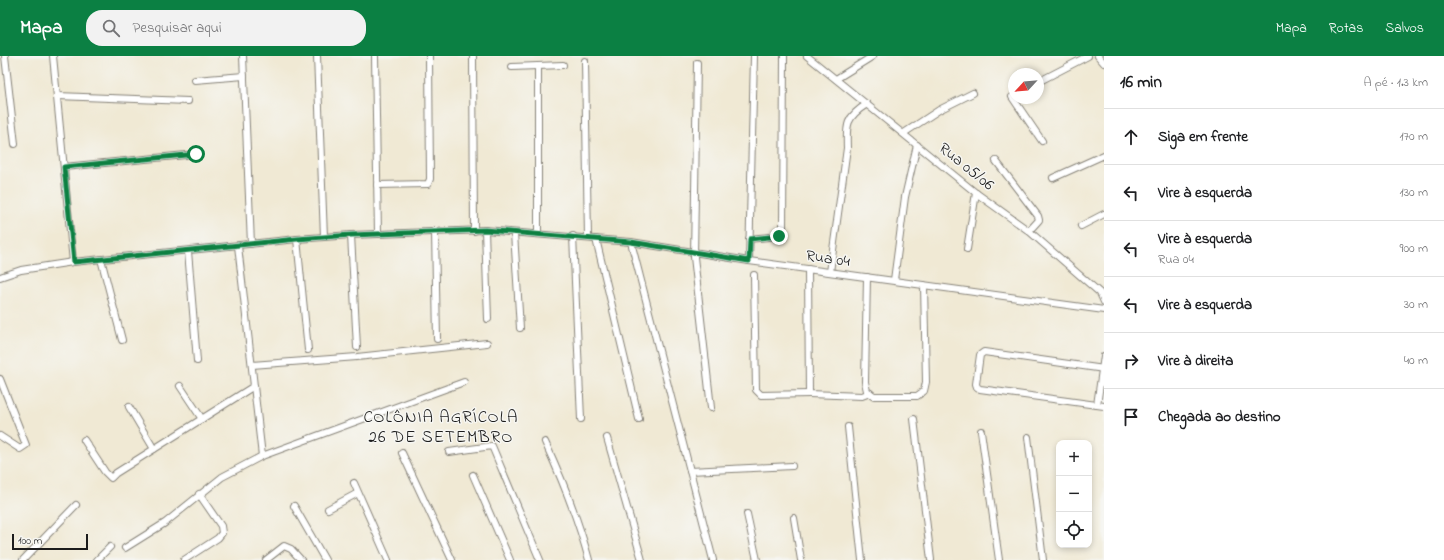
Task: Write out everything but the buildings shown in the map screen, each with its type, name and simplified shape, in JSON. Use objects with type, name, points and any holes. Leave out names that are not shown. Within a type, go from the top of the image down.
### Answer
[{"type":"street","points":[[5,56],[15,144]]},
{"type":"street","points":[[53,56],[74,262]]},
{"type":"street","points":[[243,56],[251,244]]},
{"type":"street","points":[[317,56],[324,237]]},
{"type":"street","points":[[375,56],[378,234]]},
{"type":"street","points":[[377,185],[428,184],[430,179],[429,56]]},
{"type":"street","points":[[473,56],[474,231]]},
{"type":"street","points":[[749,261],[754,56]]},
{"type":"street","points":[[750,239],[779,236],[783,232],[784,56]]},
{"type":"street","name":"Rua 05/06","points":[[807,56],[904,133],[976,194],[1029,231],[1100,292],[1104,302]]},
{"type":"street","points":[[836,79],[873,56]]},
{"type":"street","points":[[1044,79],[1088,56]]},
{"type":"street","points":[[1098,56],[1104,63]]},
{"type":"street","points":[[585,61],[588,238]]},
{"type":"street","points":[[698,63],[694,252],[711,408]]},
{"type":"street","points":[[512,66],[562,65]]},
{"type":"street","points":[[538,66],[538,234]]},
{"type":"street","points":[[196,80],[244,76]]},
{"type":"street","points":[[904,133],[939,110],[973,93]]},
{"type":"street","points":[[57,96],[188,101]]},
{"type":"street","points":[[830,272],[847,148],[846,128],[849,118],[867,104]]},
{"type":"street","points":[[1017,104],[1042,142]]},
{"type":"street","points":[[894,280],[906,197],[917,145]]},
{"type":"street","points":[[64,167],[196,154]]},
{"type":"street","points":[[1053,178],[1104,155]]},
{"type":"street","points":[[996,161],[1038,216],[1039,220],[1029,231]]},
{"type":"street","points":[[967,249],[976,194]]},
{"type":"street","points":[[1080,226],[1104,214]]},
{"type":"street","points":[[485,230],[488,318]]},
{"type":"street","name":"Rua 04","points":[[0,277],[21,270],[74,262],[297,239],[351,235],[485,230],[573,236],[631,242],[749,261],[1104,310]]},
{"type":"street","points":[[434,232],[437,339]]},
{"type":"street","points":[[514,233],[520,328]]},
{"type":"street","points":[[351,235],[357,347]]},
{"type":"street","points":[[573,236],[581,419]]},
{"type":"street","points":[[297,239],[308,350]]},
{"type":"street","points":[[596,239],[639,419]]},
{"type":"street","points":[[631,242],[713,560]]},
{"type":"street","points":[[238,246],[262,456]]},
{"type":"street","points":[[188,251],[197,361]]},
{"type":"street","points":[[101,259],[122,340]]},
{"type":"street","points":[[808,269],[809,394]]},
{"type":"street","points":[[754,274],[756,390],[758,393],[761,395],[809,394],[862,396],[870,393]]},
{"type":"street","points":[[867,277],[865,382],[868,391],[874,396],[917,396],[924,391],[926,382],[924,285]]},
{"type":"street","points":[[252,365],[357,357],[487,343]]},
{"type":"street","points":[[1103,369],[984,352],[980,355],[976,384],[980,389],[1104,406]]},
{"type":"street","points":[[1097,405],[1104,356]]},
{"type":"street","points":[[0,378],[26,445],[20,449],[0,436]]},
{"type":"street","points":[[125,548],[165,522],[222,477],[262,456],[464,382]]},
{"type":"street","points":[[180,386],[202,419]]},
{"type":"street","points":[[84,440],[105,472],[111,478],[116,473],[254,386]]},
{"type":"street","points":[[128,407],[154,449]]},
{"type":"street","points":[[914,419],[931,560]]},
{"type":"street","points":[[848,427],[862,560]]},
{"type":"street","points":[[981,431],[999,560]]},
{"type":"street","points":[[1028,437],[1043,560]]},
{"type":"street","points":[[607,438],[642,560]]},
{"type":"street","points":[[545,442],[562,477],[579,522],[589,560]]},
{"type":"street","points":[[449,452],[492,446],[540,560]]},
{"type":"street","points":[[402,453],[452,560]]},
{"type":"street","points":[[690,471],[792,466]]},
{"type":"street","points":[[473,475],[510,560]]},
{"type":"street","points":[[354,483],[388,560]]},
{"type":"street","points":[[328,509],[358,493]]},
{"type":"street","points":[[184,560],[218,538],[222,533],[221,526],[199,494]]},
{"type":"street","points":[[23,560],[76,505]]},
{"type":"street","points":[[294,506],[325,560]]},
{"type":"street","points":[[747,514],[757,560]]},
{"type":"street","points":[[794,518],[801,560]]},
{"type":"street","points":[[266,560],[284,546],[291,549],[301,560]]},
{"type":"street","points":[[97,560],[110,547]]},
{"type":"district","name":"COLÔNIA AGRÍCOLA 26 DE SETEMBRO","points":[[441,427]]},
{"type":"route","points":[[196,154],[64,167],[74,262],[297,239],[351,235],[485,230],[573,236],[631,242],[749,261],[750,239],[779,236]]}]
